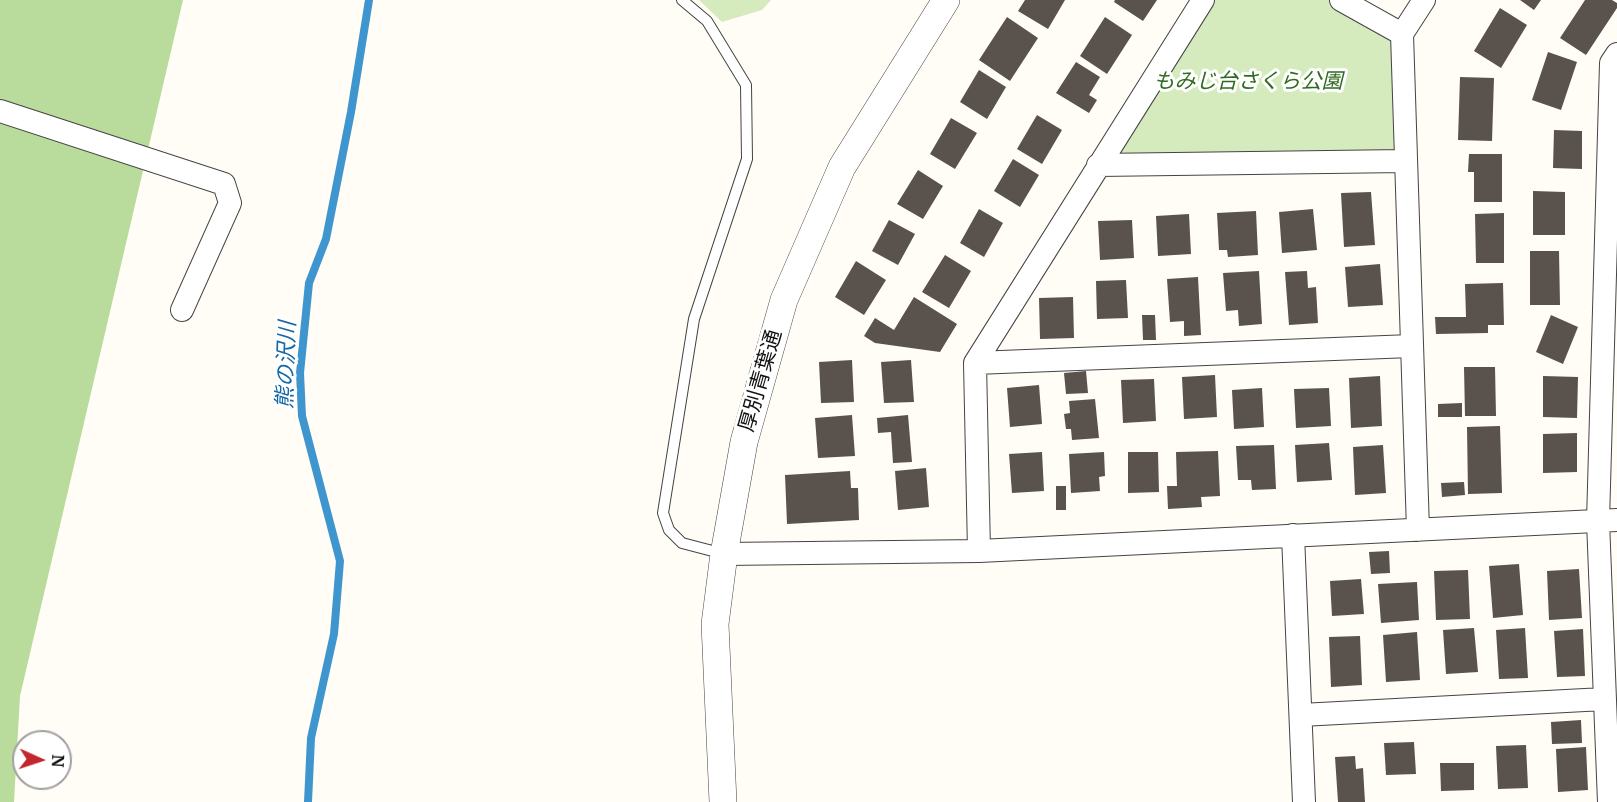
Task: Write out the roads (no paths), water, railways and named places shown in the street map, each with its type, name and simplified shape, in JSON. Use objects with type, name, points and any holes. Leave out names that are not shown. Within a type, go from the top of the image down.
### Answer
[{"type":"street","name":"厚別青葉通","points":[[723,802],[716,624],[724,554],[744,442],[784,300],[842,167],[946,0]]},
{"type":"street","points":[[980,551],[975,363],[1203,0]]},
{"type":"street","points":[[1341,0],[1402,34]]},
{"type":"street","points":[[1418,530],[1404,161],[1402,34],[1424,0]]},
{"type":"street","points":[[1609,802],[1604,699],[1611,63],[1617,54]]},
{"type":"street","points":[[0,111],[224,184],[230,203],[182,310]]},
{"type":"street","points":[[1098,165],[1404,161]]},
{"type":"street","points":[[975,363],[1411,346]]},
{"type":"street","points":[[724,554],[980,551],[1607,520]]},
{"type":"street","points":[[1293,535],[1304,802]]},
{"type":"street","points":[[1301,716],[1604,699]]},
{"type":"lane","points":[[682,0],[707,21],[746,85],[747,159],[694,319],[663,513],[669,530],[682,543],[724,554]]},
{"type":"waterway","name":"熊の沢川","points":[[308,802],[311,738],[334,634],[340,561],[302,416],[300,373],[309,283],[326,239],[351,112],[369,0]]},
{"type":"park label","name":"もみじ台さくら公園","points":[[1248,82]]}]
